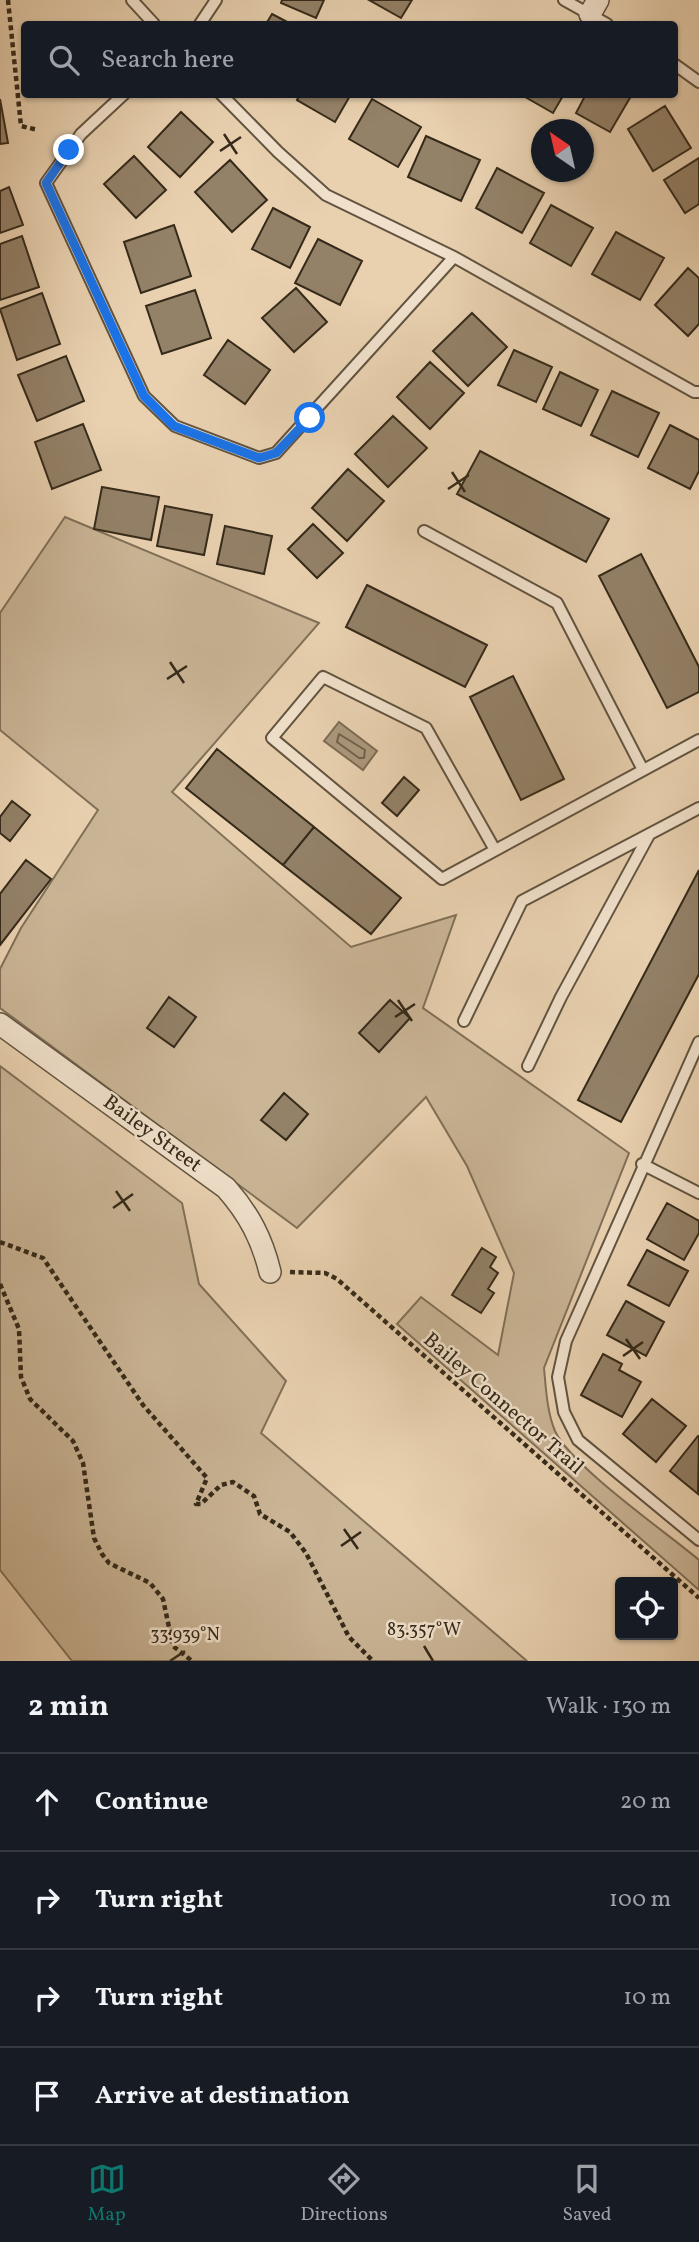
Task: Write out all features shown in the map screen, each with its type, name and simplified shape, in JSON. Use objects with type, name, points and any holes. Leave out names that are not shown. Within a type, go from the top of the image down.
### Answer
[{"type":"street","name":"Bailey Street","points":[[0,1024],[226,1188],[244,1209],[258,1233],[270,1272]]},
{"type":"lane","points":[[132,0],[151,21]]},
{"type":"lane","points":[[202,21],[216,0]]},
{"type":"lane","points":[[564,0],[598,13]]},
{"type":"lane","points":[[678,67],[699,82]]},
{"type":"lane","points":[[120,98],[81,134],[46,183],[144,396],[174,426],[259,458],[276,453],[454,257]]},
{"type":"lane","points":[[225,98],[278,152],[326,195],[454,257],[565,322],[694,392],[699,392]]},
{"type":"lane","points":[[424,531],[557,603],[643,770]]},
{"type":"lane","points":[[495,850],[426,728],[415,722],[323,677],[272,738],[442,879],[699,740]]},
{"type":"lane","points":[[464,1021],[522,901],[699,808]]},
{"type":"lane","points":[[528,1066],[561,997],[649,835]]},
{"type":"lane","points":[[699,1042],[642,1164],[566,1341],[558,1377],[564,1412],[578,1440],[699,1540]]},
{"type":"lane","points":[[642,1164],[699,1193]]},
{"type":"path","points":[[8,0],[21,126],[38,130]]},
{"type":"path","points":[[0,1242],[43,1258],[135,1395],[207,1478],[196,1504],[201,1504],[221,1485],[233,1482],[254,1496],[260,1514],[290,1532],[306,1553],[349,1637],[373,1661]]},
{"type":"path","name":"Bailey Connector Trail","points":[[270,1272],[325,1273],[337,1279],[699,1598]]},
{"type":"path","points":[[0,1284],[19,1329],[20,1377],[30,1399],[72,1441],[83,1463],[94,1538],[102,1554],[109,1563],[150,1583],[163,1599],[173,1646],[192,1661]]},
{"type":"shaded area","points":[[65,517],[319,623],[172,792],[351,947],[456,915],[423,1008],[629,1153],[544,1368],[549,1408],[555,1431],[580,1462],[699,1560],[699,1590],[397,1324],[421,1297],[498,1355],[514,1273],[467,1166],[426,1097],[297,1228],[0,1008],[0,969],[21,928],[98,810],[0,730],[0,613]]},
{"type":"shaded area","points":[[0,1066],[182,1203],[199,1284],[286,1381],[261,1433],[527,1661],[72,1661],[0,1570]]},
{"type":"water","points":[[339,722],[377,751],[363,770],[324,741]]},
{"type":"building","points":[[282,0],[324,0],[316,18],[281,3]]},
{"type":"building","points":[[369,0],[412,0],[401,18]]},
{"type":"building","points":[[272,14],[285,21],[268,21]]},
{"type":"building","points":[[298,98],[349,98],[335,122],[297,100]]},
{"type":"building","points":[[527,98],[562,98],[553,113]]},
{"type":"building","points":[[584,98],[630,98],[610,132],[594,123],[594,119],[587,119],[576,113]]},
{"type":"building","points":[[0,99],[8,143],[0,144]]},
{"type":"building","points":[[372,99],[421,127],[398,167],[349,139]]},
{"type":"building","points":[[665,106],[691,148],[653,171],[628,129]]},
{"type":"building","points":[[181,112],[213,142],[180,177],[148,147]]},
{"type":"building","points":[[426,136],[480,160],[461,201],[408,177]]},
{"type":"building","points":[[134,156],[166,190],[136,218],[104,184]]},
{"type":"building","points":[[699,158],[699,204],[685,213],[664,180]]},
{"type":"building","points":[[230,160],[267,200],[232,232],[195,192]]},
{"type":"building","points":[[497,168],[544,193],[522,233],[476,208]]},
{"type":"building","points":[[9,187],[23,225],[0,233],[0,191]]},
{"type":"building","points":[[551,205],[593,228],[571,266],[530,243]]},
{"type":"building","points":[[273,208],[310,227],[290,268],[252,249]]},
{"type":"building","points":[[174,225],[191,276],[141,293],[124,242]]},
{"type":"building","points":[[616,232],[664,258],[640,300],[592,274]]},
{"type":"building","points":[[22,236],[39,287],[0,300],[0,244]]},
{"type":"building","points":[[318,239],[362,261],[340,305],[295,283]]},
{"type":"building","points":[[688,268],[699,278],[699,324],[688,336],[655,305]]},
{"type":"building","points":[[296,288],[327,322],[294,352],[262,318]]},
{"type":"building","points":[[195,290],[211,338],[162,354],[146,306]]},
{"type":"building","points":[[42,293],[60,344],[17,360],[0,309]]},
{"type":"building","points":[[472,313],[507,347],[468,386],[433,351]]},
{"type":"building","points":[[228,340],[270,370],[245,404],[204,375]]},
{"type":"building","points":[[514,350],[552,367],[536,402],[498,385]]},
{"type":"building","points":[[66,356],[84,401],[37,421],[18,375]]},
{"type":"building","points":[[430,362],[464,393],[430,429],[397,397]]},
{"type":"building","points":[[560,372],[598,390],[581,426],[543,409]]},
{"type":"building","points":[[612,391],[659,413],[638,457],[591,435]]},
{"type":"building","points":[[393,416],[427,448],[388,487],[355,454]]},
{"type":"building","points":[[83,424],[101,470],[52,489],[35,442]]},
{"type":"building","points":[[670,425],[699,440],[699,471],[690,489],[648,468]]},
{"type":"building","points":[[480,451],[609,519],[586,562],[457,494]]},
{"type":"building","points":[[348,469],[384,501],[347,541],[312,508]]},
{"type":"building","points":[[102,487],[159,497],[151,540],[94,529]]},
{"type":"building","points":[[165,506],[212,515],[204,555],[157,546]]},
{"type":"building","points":[[313,524],[343,553],[317,578],[288,549]]},
{"type":"building","points":[[225,526],[272,536],[264,574],[217,564]]},
{"type":"building","points":[[641,554],[699,667],[699,692],[667,708],[599,576]]},
{"type":"building","points":[[367,585],[487,645],[465,687],[346,627]]},
{"type":"building","points":[[513,676],[564,779],[521,800],[470,697]]},
{"type":"building","points":[[217,749],[314,827],[283,865],[186,788]]},
{"type":"building","points":[[404,777],[419,790],[397,816],[382,803]]},
{"type":"building","points":[[12,801],[30,815],[10,841],[0,833],[0,817]]},
{"type":"building","points":[[314,827],[401,898],[371,934],[283,865]]},
{"type":"building","points":[[26,860],[51,879],[0,945],[0,894]]},
{"type":"building","points":[[699,870],[699,974],[621,1122],[578,1100]]},
{"type":"building","points":[[169,997],[196,1017],[174,1047],[147,1028]]},
{"type":"building","points":[[390,1000],[410,1018],[379,1052],[359,1033]]},
{"type":"building","points":[[284,1093],[308,1114],[286,1140],[261,1120]]},
{"type":"building","points":[[667,1203],[699,1221],[699,1233],[684,1260],[647,1239]]},
{"type":"building","points":[[482,1248],[496,1257],[490,1267],[498,1273],[488,1289],[494,1293],[481,1313],[452,1295]]},
{"type":"building","points":[[647,1250],[688,1271],[669,1306],[628,1285]]},
{"type":"building","points":[[626,1301],[664,1322],[646,1356],[607,1335]]},
{"type":"building","points":[[603,1354],[622,1364],[619,1370],[641,1382],[622,1417],[581,1395]]},
{"type":"building","points":[[652,1399],[686,1426],[656,1462],[623,1434]]},
{"type":"building","points":[[699,1436],[698,1494],[670,1471]]},
{"type":"route","points":[[69,150],[46,183],[144,396],[174,426],[259,458],[276,453],[310,418]]}]
